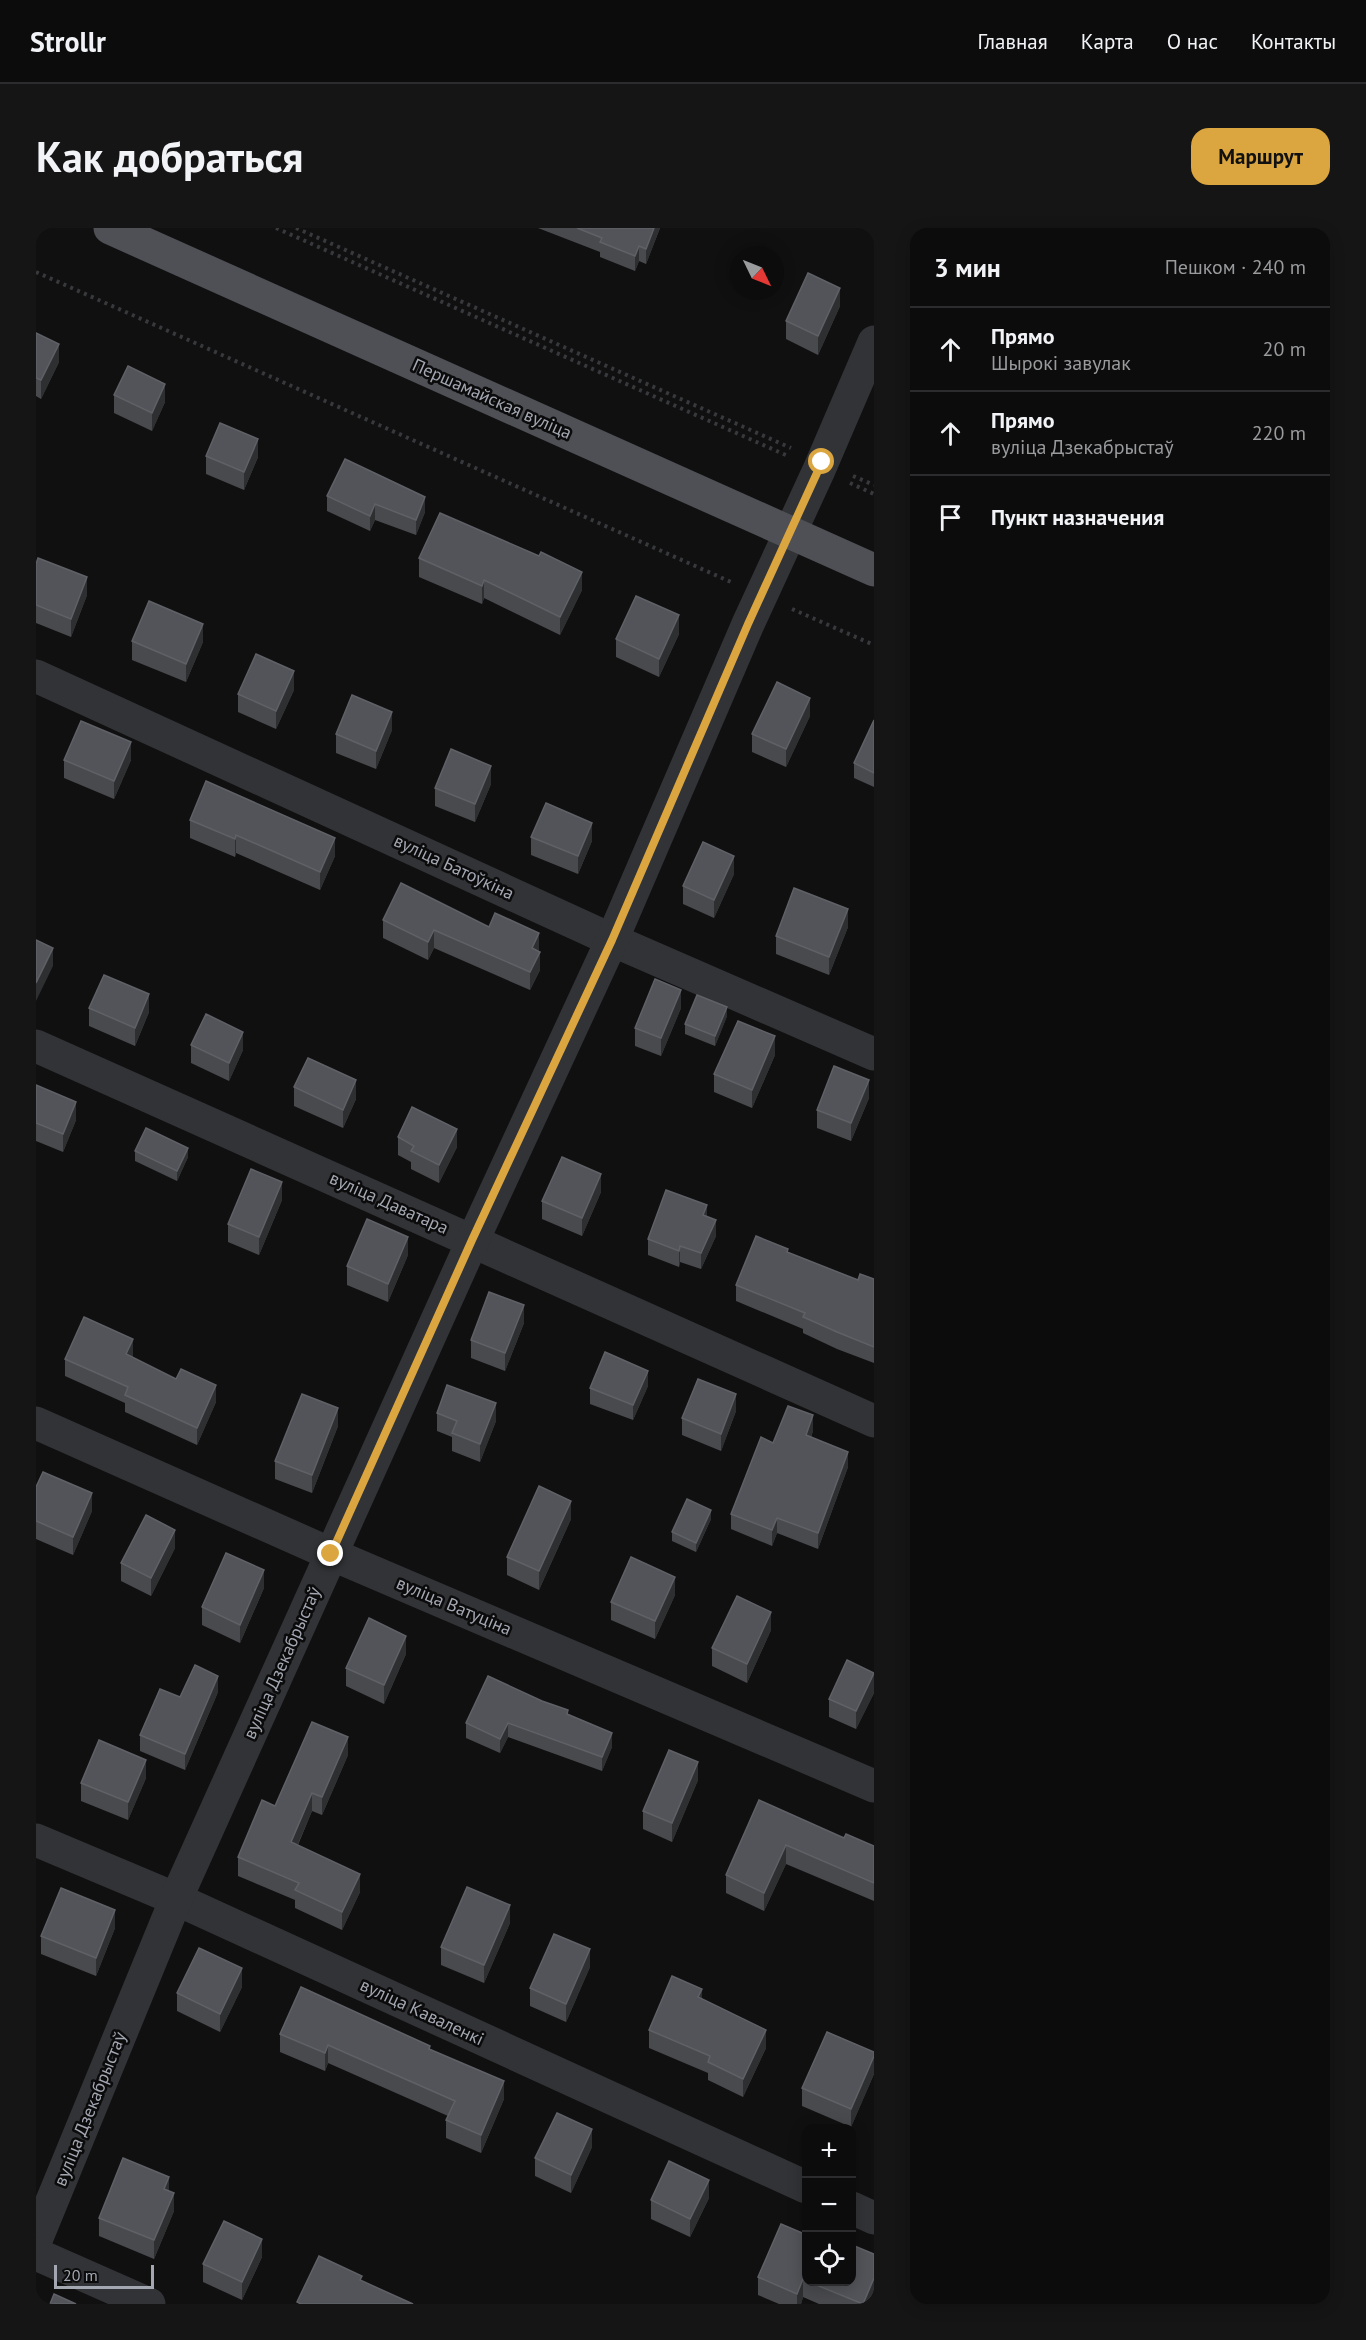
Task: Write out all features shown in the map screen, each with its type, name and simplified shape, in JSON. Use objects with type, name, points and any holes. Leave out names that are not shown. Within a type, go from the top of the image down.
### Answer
[{"type":"main road","name":"Першамайская вуліца","points":[[110,228],[874,570]]},
{"type":"street","name":"вуліца Дзекабрыстаў","points":[[36,2240],[176,1899],[472,1240],[612,940],[874,342]]},
{"type":"street","name":"вуліца Батоўкіна","points":[[36,676],[612,940],[874,1054]]},
{"type":"street","name":"вуліца Даватара","points":[[36,1046],[874,1421]]},
{"type":"street","name":"вуліца Ватуціна","points":[[36,1423],[331,1554],[874,1786]]},
{"type":"street","name":"вуліца Каваленкі","points":[[36,1840],[176,1899],[802,2185]]},
{"type":"street","points":[[856,2210],[874,2218]]},
{"type":"street","points":[[36,2254],[150,2304]]},
{"type":"path","points":[[276,228],[821,466],[874,485]]},
{"type":"path","points":[[296,228],[821,466],[874,494]]},
{"type":"path","points":[[36,272],[874,645]]},
{"type":"building","points":[[577,228],[654,228],[646,249],[639,246],[635,256],[600,242],[602,238]]},
{"type":"building","points":[[808,273],[840,288],[818,336],[786,321]]},
{"type":"building","points":[[36,333],[59,344],[41,380],[36,378]]},
{"type":"building","points":[[128,366],[165,384],[152,413],[114,395]]},
{"type":"building","points":[[220,423],[258,439],[244,472],[206,456]]},
{"type":"building","points":[[345,459],[425,497],[416,520],[375,504],[370,516],[327,496]]},
{"type":"building","points":[[440,513],[539,556],[541,552],[582,572],[560,617],[484,580],[482,586],[419,558]]},
{"type":"building","points":[[38,558],[87,577],[71,619],[36,605]]},
{"type":"building","points":[[636,596],[679,615],[659,659],[616,639]]},
{"type":"building","points":[[149,601],[203,624],[186,664],[132,641]]},
{"type":"building","points":[[256,654],[294,671],[276,711],[238,694]]},
{"type":"building","points":[[777,682],[810,698],[786,749],[752,734]]},
{"type":"building","points":[[352,695],[392,712],[376,751],[336,734]]},
{"type":"building","points":[[874,720],[874,773],[854,763]]},
{"type":"building","points":[[81,721],[131,742],[114,781],[64,760]]},
{"type":"building","points":[[451,749],[491,766],[475,804],[435,788]]},
{"type":"building","points":[[206,781],[335,838],[320,872],[236,835],[235,839],[190,820]]},
{"type":"building","points":[[546,803],[592,823],[578,856],[531,837]]},
{"type":"building","points":[[703,842],[734,856],[714,900],[683,886]]},
{"type":"building","points":[[401,883],[489,927],[495,913],[539,933],[532,948],[540,952],[530,972],[434,930],[428,942],[383,920]]},
{"type":"building","points":[[794,888],[848,909],[829,957],[776,936]]},
{"type":"building","points":[[36,940],[53,948],[36,983]]},
{"type":"building","points":[[104,975],[149,994],[135,1028],[89,1008]]},
{"type":"building","points":[[655,979],[681,990],[661,1038],[635,1028]]},
{"type":"building","points":[[697,995],[727,1007],[715,1036],[685,1024]]},
{"type":"building","points":[[206,1014],[243,1032],[229,1063],[191,1045]]},
{"type":"building","points":[[738,1021],[775,1036],[752,1090],[714,1074]]},
{"type":"building","points":[[308,1058],[356,1080],[343,1110],[294,1087]]},
{"type":"building","points":[[834,1066],[869,1080],[851,1123],[817,1110]]},
{"type":"building","points":[[36,1085],[76,1102],[63,1134],[36,1123]]},
{"type":"building","points":[[412,1107],[457,1129],[439,1165],[411,1151],[414,1146],[398,1137]]},
{"type":"building","points":[[146,1128],[188,1148],[177,1171],[135,1151]]},
{"type":"building","points":[[562,1157],[601,1174],[582,1218],[542,1201]]},
{"type":"building","points":[[251,1169],[282,1182],[259,1237],[228,1224]]},
{"type":"building","points":[[666,1190],[707,1205],[703,1215],[716,1220],[701,1253],[680,1246],[679,1251],[648,1239]]},
{"type":"building","points":[[367,1219],[408,1237],[388,1284],[347,1266]]},
{"type":"building","points":[[756,1236],[788,1249],[787,1252],[858,1280],[860,1274],[874,1279],[874,1347],[803,1317],[805,1313],[736,1285]]},
{"type":"building","points":[[489,1292],[524,1305],[505,1353],[471,1340]]},
{"type":"building","points":[[84,1317],[133,1339],[126,1354],[176,1379],[181,1369],[216,1385],[197,1428],[125,1395],[128,1387],[65,1359]]},
{"type":"building","points":[[605,1352],[648,1371],[633,1405],[590,1388]]},
{"type":"building","points":[[698,1379],[736,1394],[721,1434],[682,1418]]},
{"type":"building","points":[[447,1385],[496,1403],[480,1444],[452,1433],[457,1421],[437,1413]]},
{"type":"building","points":[[302,1394],[338,1408],[312,1475],[275,1461]]},
{"type":"building","points":[[788,1406],[813,1415],[806,1435],[848,1452],[818,1533],[777,1518],[772,1530],[731,1514],[761,1437],[773,1443]]},
{"type":"building","points":[[43,1472],[92,1493],[73,1537],[36,1521],[36,1487]]},
{"type":"building","points":[[539,1486],[571,1501],[539,1571],[507,1557]]},
{"type":"building","points":[[687,1499],[711,1510],[696,1543],[672,1532]]},
{"type":"building","points":[[146,1515],[175,1530],[151,1578],[121,1563]]},
{"type":"building","points":[[226,1553],[264,1570],[240,1625],[202,1607]]},
{"type":"building","points":[[631,1557],[675,1577],[655,1621],[611,1602]]},
{"type":"building","points":[[737,1596],[771,1612],[747,1664],[712,1648]]},
{"type":"building","points":[[369,1618],[406,1636],[384,1685],[346,1668]]},
{"type":"building","points":[[847,1660],[874,1673],[856,1711],[829,1699]]},
{"type":"building","points":[[195,1665],[218,1676],[185,1754],[140,1735],[160,1689],[180,1697]]},
{"type":"building","points":[[488,1676],[542,1701],[568,1710],[567,1714],[612,1733],[602,1757],[508,1723],[500,1739],[466,1723]]},
{"type":"building","points":[[312,1722],[348,1737],[322,1797],[312,1793],[291,1842],[360,1874],[342,1912],[295,1890],[299,1883],[238,1857],[262,1800],[275,1806]]},
{"type":"building","points":[[99,1740],[146,1760],[128,1802],[81,1783]]},
{"type":"building","points":[[669,1750],[698,1762],[672,1823],[643,1811]]},
{"type":"building","points":[[759,1800],[844,1838],[846,1834],[874,1846],[874,1883],[786,1845],[764,1893],[726,1875]]},
{"type":"building","points":[[467,1887],[510,1905],[484,1965],[441,1947]]},
{"type":"building","points":[[61,1888],[115,1910],[96,1958],[41,1936]]},
{"type":"building","points":[[554,1934],[590,1949],[566,2004],[530,1988]]},
{"type":"building","points":[[199,1948],[242,1968],[220,2014],[177,1993]]},
{"type":"building","points":[[672,1976],[702,1989],[698,1997],[766,2030],[743,2079],[708,2062],[710,2056],[649,2030]]},
{"type":"building","points":[[301,1987],[430,2046],[429,2049],[504,2081],[481,2135],[446,2120],[455,2101],[328,2045],[325,2053],[280,2034]]},
{"type":"building","points":[[827,2032],[874,2052],[851,2109],[802,2088]]},
{"type":"building","points":[[557,2113],[592,2129],[571,2175],[535,2158]]},
{"type":"building","points":[[123,2158],[169,2177],[164,2189],[174,2193],[154,2240],[99,2218]]},
{"type":"building","points":[[669,2161],[709,2180],[690,2219],[651,2200]]},
{"type":"building","points":[[224,2221],[262,2239],[242,2282],[203,2264]]},
{"type":"building","points":[[781,2224],[802,2233],[802,2282],[797,2294],[758,2277]]},
{"type":"building","points":[[856,2247],[874,2254],[874,2278],[863,2304],[819,2286],[856,2286]]},
{"type":"building","points":[[319,2256],[362,2276],[360,2280],[413,2304],[301,2304],[297,2302]]},
{"type":"building","points":[[54,2294],[76,2304],[50,2304]]},
{"type":"route","points":[[331,1554],[472,1240],[612,940],[748,624],[822,462]]}]
